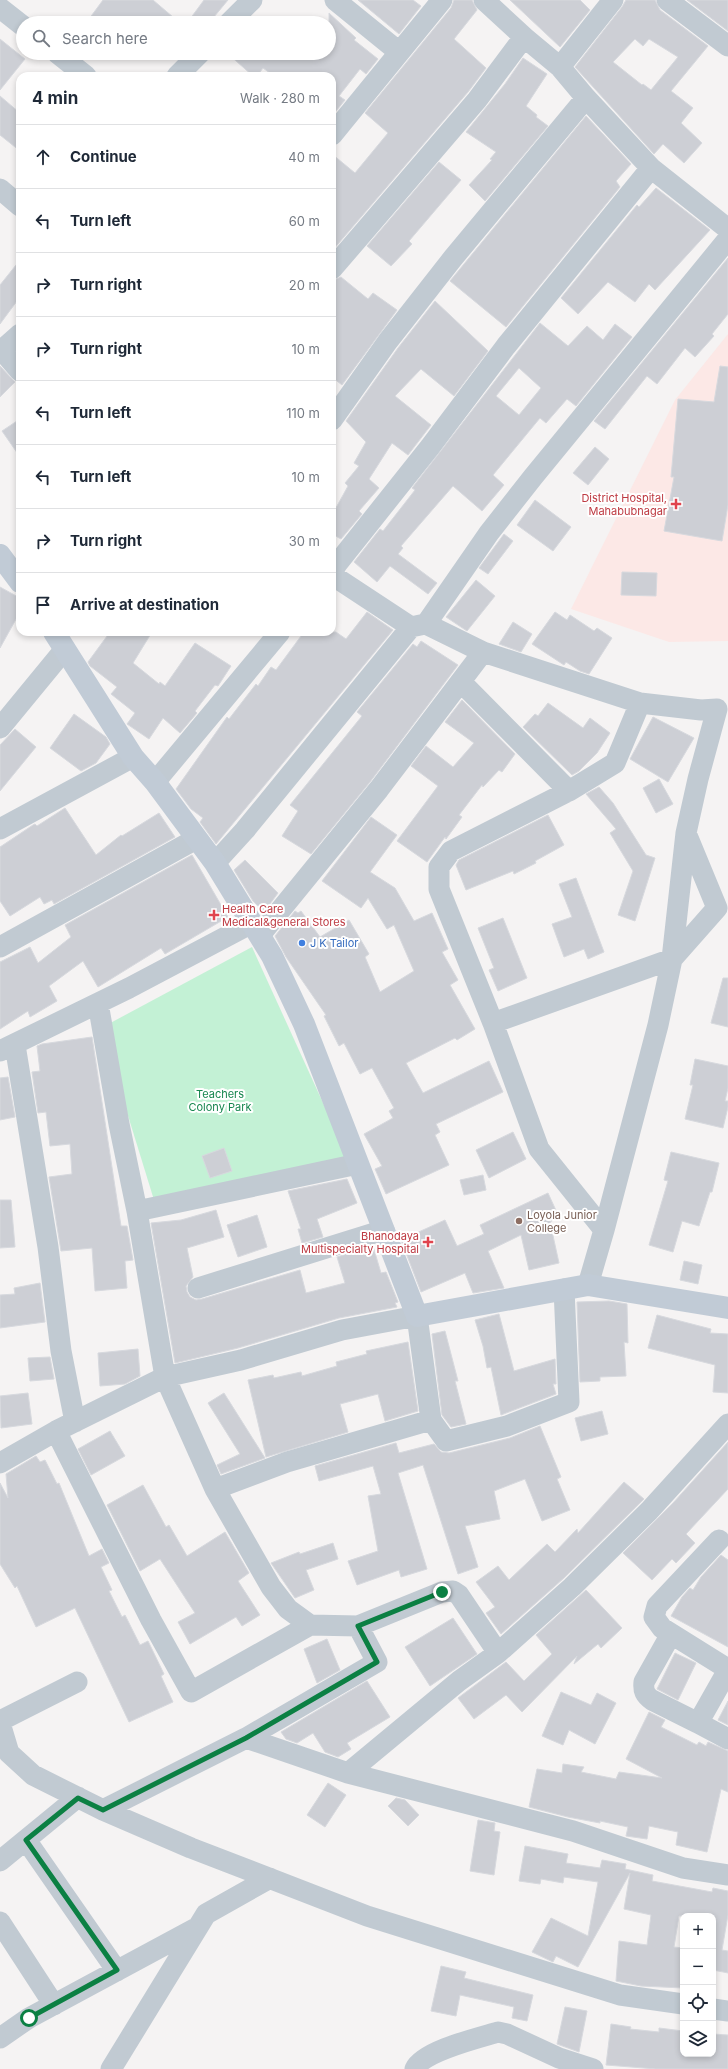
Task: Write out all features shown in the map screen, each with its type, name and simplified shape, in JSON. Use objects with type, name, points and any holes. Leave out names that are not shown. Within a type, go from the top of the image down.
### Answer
[{"type":"street","points":[[236,16],[252,0]]},
{"type":"street","points":[[335,0],[399,52]]},
{"type":"street","points":[[336,130],[442,0]]},
{"type":"street","points":[[484,0],[560,68],[651,168],[728,229]]},
{"type":"street","points":[[560,68],[613,0]]},
{"type":"street","points":[[667,0],[728,46]]},
{"type":"street","points":[[0,8],[16,21]]},
{"type":"street","points":[[336,264],[477,100],[524,37]]},
{"type":"street","points":[[66,60],[81,72]]},
{"type":"street","points":[[181,72],[193,60]]},
{"type":"street","points":[[336,414],[388,341],[453,258],[586,98]]},
{"type":"street","points":[[336,564],[430,447],[510,340],[651,168]]},
{"type":"street","points":[[0,188],[16,202]]},
{"type":"street","points":[[215,863],[245,830],[419,626],[528,483],[728,238]]},
{"type":"street","points":[[16,337],[1,350],[16,367]]},
{"type":"street","points":[[0,555],[16,577]]},
{"type":"street","points":[[336,570],[419,626],[483,652],[640,703],[701,710],[723,709],[698,779],[686,833],[672,959],[658,1025],[588,1285]]},
{"type":"street","points":[[155,782],[277,636]]},
{"type":"street","points":[[0,728],[60,641],[133,757],[155,782],[215,863],[272,956],[304,1024],[417,1316],[431,1420],[446,1441],[507,1426],[569,1402],[564,1289]]},
{"type":"street","points":[[75,1422],[61,1351],[48,1247],[8,1048],[98,1003],[256,929],[379,789],[483,652]]},
{"type":"street","points":[[461,682],[569,791]]},
{"type":"street","points":[[604,1230],[559,1176],[539,1149],[493,1022],[439,889],[438,867],[451,851],[569,791],[615,763],[640,703]]},
{"type":"street","points":[[0,829],[133,757]]},
{"type":"street","points":[[493,1022],[672,959],[722,905],[686,833]]},
{"type":"street","points":[[0,947],[196,839]]},
{"type":"street","points":[[98,1003],[119,1124],[137,1211],[165,1377],[215,1489],[271,1587],[288,1609],[310,1625]]},
{"type":"street","points":[[137,1211],[358,1164]]},
{"type":"street","points":[[198,1288],[384,1230]]},
{"type":"street","points":[[0,1462],[56,1431],[165,1377],[241,1360],[342,1330],[588,1285],[728,1308]]},
{"type":"street","points":[[215,1489],[287,1462],[431,1420]]},
{"type":"street","points":[[348,1772],[459,1681],[498,1653],[572,1587],[643,1517],[728,1424]]},
{"type":"street","points":[[56,1431],[151,1620],[190,1692],[310,1625],[358,1626],[442,1592],[453,1591],[459,1595],[498,1653]]},
{"type":"street","points":[[698,1723],[728,1670],[662,1628],[654,1617],[657,1606],[725,1539]]},
{"type":"street","points":[[103,1810],[246,1738],[377,1662],[358,1626]]},
{"type":"street","points":[[671,1634],[644,1682],[643,1689],[646,1695],[652,1700],[728,1739]]},
{"type":"street","points":[[76,1682],[0,1722],[9,1753],[33,1775],[103,1810],[191,1848],[367,1916],[620,1995],[680,2004]]},
{"type":"street","points":[[246,1738],[348,1772],[573,1831],[683,1868],[728,1875]]},
{"type":"street","points":[[0,1861],[78,1798]]},
{"type":"street","points":[[26,1840],[117,1970]]},
{"type":"street","points":[[111,2069],[206,1914],[270,1878]]},
{"type":"street","points":[[0,1922],[54,2005]]},
{"type":"street","points":[[0,2038],[29,2018],[198,1927]]},
{"type":"street","points":[[716,2009],[728,2011]]},
{"type":"street","points":[[416,2069],[418,2064],[433,2054],[498,2032],[507,2034],[559,2058],[593,2069]]},
{"type":"shaded area","name":"District Hospital, Mahabubnagar","points":[[728,334],[728,641],[669,642],[571,609],[675,400]]},
{"type":"green space","name":"Teachers Colony Park","points":[[252,947],[349,1160],[158,1213],[101,1028]]},
{"type":"building","points":[[103,0],[153,0],[172,16],[91,16]]},
{"type":"building","points":[[204,0],[228,0],[215,16],[192,16]]},
{"type":"building","points":[[358,0],[413,0],[421,6],[399,34]]},
{"type":"building","points":[[454,0],[472,0],[477,10],[454,39],[486,68],[468,92],[336,246],[336,157],[355,173],[388,133],[365,113],[451,8]]},
{"type":"building","points":[[510,0],[580,0],[590,10],[560,47]]},
{"type":"building","points":[[626,0],[655,0],[660,10],[708,46],[671,91],[693,108],[681,123],[702,143],[684,163],[663,144],[654,154],[575,67]],"holes":[[[635,39],[643,46],[649,39],[678,57],[651,90],[643,84],[642,85],[613,62]]]},
{"type":"building","points":[[687,0],[728,0],[728,31]]},
{"type":"building","points":[[336,19],[356,38],[354,40],[378,59],[366,74],[360,69],[339,96],[345,100],[336,111],[336,72],[268,72],[263,68],[260,72],[248,72],[235,60],[336,60]]},
{"type":"building","points":[[0,39],[16,52],[16,60],[24,60],[0,90]]},
{"type":"building","points":[[523,58],[547,74],[526,106],[537,115],[536,117],[548,126],[485,201],[469,185],[492,160],[490,159],[496,152],[466,132],[505,84]]},
{"type":"building","points":[[0,96],[16,110],[16,148],[0,135]]},
{"type":"building","points":[[586,116],[631,164],[616,181],[620,187],[506,327],[450,281]]},
{"type":"building","points":[[439,162],[461,180],[409,241],[412,244],[391,266],[367,246]]},
{"type":"building","points":[[656,188],[710,230],[655,290],[649,284],[635,302],[608,282],[578,314],[561,298],[637,205],[639,207]]},
{"type":"building","points":[[728,258],[728,314],[712,334],[714,336],[695,357],[685,348],[657,384],[647,376],[605,429],[594,421]]},
{"type":"building","points":[[16,265],[16,302],[0,324],[0,285]]},
{"type":"building","points":[[341,277],[368,299],[373,293],[397,310],[342,385],[336,380],[336,279]]},
{"type":"building","points":[[435,301],[488,351],[454,396],[421,369],[395,396],[431,425],[408,455],[392,443],[369,479],[379,488],[359,511],[362,514],[341,539],[336,536],[336,508],[348,486],[345,483],[359,466],[354,463],[366,442],[346,421],[398,348]]},
{"type":"building","points":[[540,323],[568,346],[587,326],[603,340],[615,324],[632,337],[576,406],[567,399],[546,423],[540,418],[493,475],[504,485],[482,511],[453,486],[401,546],[403,548],[398,554],[437,583],[428,594],[390,566],[377,582],[354,562],[380,529],[383,531],[415,490],[412,488]],"holes":[[[519,368],[541,388],[519,415],[496,396]]]},
{"type":"building","points":[[0,366],[15,382],[0,397]]},
{"type":"building","points":[[720,366],[728,367],[728,505],[722,541],[664,531],[674,477],[671,477],[678,399],[714,402]]},
{"type":"building","points":[[16,422],[16,451],[2,431]]},
{"type":"building","points":[[595,447],[609,459],[588,485],[573,473]]},
{"type":"building","points":[[535,500],[571,527],[553,551],[517,525]]},
{"type":"building","points":[[504,534],[513,541],[488,574],[479,568]]},
{"type":"building","points":[[622,572],[657,573],[656,596],[621,595]]},
{"type":"building","points":[[476,580],[495,596],[467,631],[446,617]]},
{"type":"building","points":[[0,587],[16,596],[16,619],[0,648]]},
{"type":"building","points":[[367,612],[393,630],[216,844],[200,822],[203,818],[191,809],[176,789],[227,717],[229,719],[256,684],[258,686],[271,667],[276,670],[301,636],[336,636],[336,632],[346,639]]},
{"type":"building","points":[[555,612],[567,620],[570,615],[594,631],[597,628],[612,638],[589,674],[580,671],[566,662],[564,665],[532,644]]},
{"type":"building","points":[[513,622],[532,634],[521,652],[499,644]]},
{"type":"building","points":[[107,636],[150,636],[133,663],[159,684],[160,682],[165,686],[195,643],[231,666],[218,686],[215,685],[195,711],[197,713],[180,733],[163,718],[149,739],[127,724],[135,713],[111,694],[117,687],[90,666],[88,662]]},
{"type":"building","points":[[421,641],[458,665],[370,782],[311,854],[282,836],[298,811],[290,805],[362,716],[357,712],[413,644],[417,647]]},
{"type":"building","points":[[462,700],[515,754],[502,772],[499,770],[483,787],[482,785],[459,815],[462,817],[427,862],[397,841],[438,786],[411,766],[426,746],[453,767],[474,743],[445,722]]},
{"type":"building","points":[[548,703],[583,728],[590,718],[610,733],[597,753],[579,771],[572,775],[523,727],[535,714],[538,716]]},
{"type":"building","points":[[74,714],[106,737],[110,744],[96,763],[81,771],[50,748]]},
{"type":"building","points":[[653,717],[694,738],[668,782],[630,759]]},
{"type":"building","points":[[15,729],[36,747],[0,791],[0,745]]},
{"type":"building","points":[[659,779],[673,804],[656,813],[643,788]]},
{"type":"building","points":[[599,787],[613,803],[646,855],[655,858],[635,921],[618,915],[633,871],[610,833],[616,829],[586,794]]},
{"type":"building","points":[[65,808],[96,855],[121,835],[122,836],[159,813],[175,837],[54,904],[52,900],[44,904],[40,897],[10,916],[0,901],[0,847],[33,825],[35,824],[37,826]]},
{"type":"building","points":[[548,815],[564,845],[535,861],[536,863],[514,874],[513,871],[466,890],[456,865],[459,860]]},
{"type":"building","points":[[371,817],[397,835],[370,872],[395,888],[414,921],[432,913],[448,949],[442,952],[458,980],[450,985],[475,1029],[457,1040],[455,1038],[406,1063],[423,1093],[489,1061],[503,1092],[436,1124],[440,1132],[435,1135],[449,1165],[386,1194],[375,1169],[382,1166],[364,1134],[393,1118],[389,1111],[394,1108],[372,1068],[360,1074],[344,1043],[339,1046],[324,1016],[326,1015],[286,957],[275,936],[295,911],[298,913],[301,911],[320,937],[349,920],[369,954],[365,957],[380,992],[414,971],[394,925],[387,929],[368,898],[361,908],[322,881]]},
{"type":"building","points":[[192,855],[228,917],[165,954],[161,948],[98,987],[83,961],[49,986],[57,1001],[30,1017],[28,1011],[0,1029],[0,962],[30,947],[38,963],[71,937],[65,925]]},
{"type":"building","points":[[245,860],[278,893],[264,912],[253,901],[234,870]]},
{"type":"building","points":[[576,878],[604,952],[588,959],[584,949],[564,957],[552,924],[572,917],[559,884]]},
{"type":"building","points":[[503,918],[527,978],[498,991],[489,970],[494,968],[478,928]]},
{"type":"building","points":[[723,978],[728,978],[728,1027],[711,1023]]},
{"type":"building","points":[[92,1037],[121,1226],[127,1226],[133,1260],[125,1261],[127,1288],[95,1291],[92,1248],[61,1251],[49,1177],[72,1174],[70,1144],[50,1146],[46,1112],[38,1113],[32,1072],[40,1071],[37,1046]]},
{"type":"building","points":[[695,1059],[728,1066],[728,1088],[725,1101],[728,1101],[728,1107],[723,1128],[685,1119],[693,1085],[690,1085]]},
{"type":"building","points":[[8,1077],[15,1117],[0,1120],[0,1078]]},
{"type":"building","points":[[513,1132],[526,1159],[489,1178],[476,1150]]},
{"type":"building","points":[[224,1148],[232,1171],[210,1178],[202,1156]]},
{"type":"building","points":[[671,1152],[719,1163],[712,1192],[710,1192],[699,1226],[682,1221],[673,1252],[649,1245],[668,1181],[664,1180]]},
{"type":"building","points":[[483,1175],[486,1190],[464,1195],[460,1180]]},
{"type":"building","points":[[347,1179],[357,1203],[317,1219],[323,1237],[302,1243],[298,1229],[301,1229],[288,1191]]},
{"type":"building","points":[[548,1193],[559,1217],[550,1222],[559,1263],[529,1270],[521,1235],[488,1251],[504,1288],[473,1293],[465,1273],[421,1292],[401,1240],[445,1220],[457,1246],[484,1234],[480,1225]]},
{"type":"building","points":[[0,1200],[11,1200],[15,1247],[0,1248]]},
{"type":"building","points":[[216,1210],[224,1237],[187,1248],[193,1277],[186,1286],[190,1297],[196,1300],[202,1299],[300,1270],[306,1293],[345,1283],[337,1257],[373,1246],[381,1273],[386,1272],[398,1302],[395,1303],[397,1307],[339,1318],[238,1348],[175,1363],[151,1223],[181,1220]]},
{"type":"building","points":[[257,1215],[267,1247],[238,1257],[227,1225]]},
{"type":"building","points":[[684,1261],[702,1265],[698,1284],[680,1280]]},
{"type":"building","points":[[40,1283],[45,1322],[0,1328],[0,1295],[15,1294],[14,1288]]},
{"type":"building","points":[[609,1301],[627,1304],[628,1343],[624,1342],[626,1376],[600,1377],[600,1381],[580,1382],[577,1302]]},
{"type":"building","points":[[499,1314],[514,1371],[555,1359],[556,1384],[553,1384],[556,1394],[501,1415],[491,1367],[487,1368],[483,1346],[475,1320]]},
{"type":"building","points":[[657,1315],[711,1329],[710,1333],[728,1334],[728,1393],[713,1392],[715,1365],[648,1348]]},
{"type":"building","points":[[445,1331],[458,1381],[455,1381],[466,1424],[451,1427],[442,1415],[432,1334]]},
{"type":"building","points":[[408,1342],[418,1411],[385,1421],[378,1394],[340,1404],[348,1432],[266,1457],[248,1380],[273,1375],[274,1378],[301,1372],[302,1376],[337,1366],[336,1362],[367,1354],[366,1351]]},
{"type":"building","points":[[138,1349],[140,1376],[125,1384],[100,1386],[98,1353]]},
{"type":"building","points":[[50,1357],[54,1379],[30,1381],[28,1358]]},
{"type":"building","points":[[28,1393],[32,1424],[1,1428],[0,1396]]},
{"type":"building","points":[[224,1393],[265,1458],[221,1474],[217,1465],[240,1454],[208,1403]]},
{"type":"building","points":[[602,1411],[608,1434],[581,1441],[575,1418]]},
{"type":"building","points":[[540,1426],[561,1477],[557,1479],[570,1510],[542,1521],[525,1479],[494,1491],[500,1519],[465,1526],[478,1567],[458,1574],[423,1465],[398,1473],[427,1569],[401,1577],[399,1570],[357,1585],[348,1561],[378,1551],[368,1496],[381,1494],[373,1466],[319,1481],[315,1466],[396,1443],[399,1453],[434,1444],[441,1452],[449,1453],[510,1438]]},
{"type":"building","points":[[110,1431],[125,1456],[91,1475],[78,1449]]},
{"type":"building","points":[[728,1442],[728,1489],[686,1534],[695,1543],[676,1563],[672,1559],[652,1580],[623,1553],[673,1503]]},
{"type":"building","points":[[36,1456],[40,1462],[45,1460],[57,1484],[59,1483],[89,1556],[102,1549],[109,1563],[101,1567],[112,1590],[109,1591],[122,1617],[125,1615],[140,1645],[148,1641],[164,1674],[161,1676],[173,1702],[129,1722],[75,1608],[36,1627],[17,1586],[15,1588],[0,1564],[0,1483],[8,1498],[6,1474]]},
{"type":"building","points":[[624,1482],[644,1499],[564,1578],[501,1634],[486,1613],[495,1607],[476,1582],[498,1566],[509,1580],[547,1544],[555,1552],[577,1529],[578,1533]]},
{"type":"building","points":[[143,1485],[166,1527],[169,1525],[187,1556],[225,1532],[249,1573],[238,1581],[260,1615],[242,1626],[236,1617],[190,1644],[178,1622],[195,1613],[160,1559],[140,1571],[107,1505]]},
{"type":"building","points":[[333,1543],[338,1559],[306,1570],[314,1590],[295,1598],[271,1563],[299,1552],[300,1554]]},
{"type":"building","points":[[721,1555],[728,1560],[728,1647],[671,1616],[682,1597],[690,1588],[693,1590],[701,1577]]},
{"type":"building","points":[[586,1590],[622,1628],[601,1648],[598,1644],[574,1664],[577,1656],[522,1712],[506,1695],[474,1719],[458,1698],[506,1662],[524,1681],[552,1654],[536,1635]]},
{"type":"building","points":[[453,1618],[477,1654],[430,1686],[405,1647]]},
{"type":"building","points":[[327,1639],[340,1670],[317,1683],[304,1649]]},
{"type":"building","points":[[675,1653],[696,1663],[678,1700],[657,1689]]},
{"type":"building","points":[[367,1681],[390,1717],[347,1743],[351,1749],[338,1757],[325,1752],[313,1733],[297,1743],[286,1739],[281,1732]]},
{"type":"building","points":[[561,1692],[591,1705],[597,1693],[616,1703],[595,1744],[569,1730],[563,1745],[542,1736]]},
{"type":"building","points":[[728,1701],[728,1725],[718,1720]]},
{"type":"building","points":[[649,1712],[665,1720],[661,1727],[697,1745],[699,1742],[706,1746],[708,1742],[728,1751],[728,1792],[721,1789],[707,1852],[676,1845],[678,1832],[649,1826],[647,1839],[626,1836],[628,1827],[600,1821],[600,1823],[568,1817],[529,1807],[537,1769],[562,1773],[563,1764],[584,1767],[581,1772],[616,1779],[619,1772],[662,1778],[626,1759]]},
{"type":"building","points":[[328,1783],[346,1795],[325,1827],[307,1815]]},
{"type":"building","points":[[396,1798],[405,1800],[419,1815],[408,1826],[388,1806]]},
{"type":"building","points":[[478,1820],[495,1823],[494,1831],[500,1832],[494,1875],[470,1871]]},
{"type":"building","points":[[525,1846],[568,1854],[566,1863],[600,1868],[602,1860],[626,1864],[625,1869],[653,1875],[652,1881],[712,1892],[713,1888],[728,1891],[728,1915],[722,1950],[728,1951],[728,1973],[716,1971],[716,1913],[680,1913],[674,1947],[680,1948],[680,1988],[641,1986],[616,1981],[619,1941],[647,1945],[651,1915],[624,1909],[630,1873],[578,1967],[556,1956],[553,1962],[532,1952],[551,1918],[588,1936],[598,1882],[564,1877],[563,1883],[541,1879],[540,1884],[519,1881]]},
{"type":"building","points":[[441,1966],[466,1972],[464,1978],[533,1995],[527,2021],[512,2018],[514,2007],[460,1995],[456,2016],[431,2011]]},
{"type":"building","points":[[565,2007],[587,2011],[579,2052],[557,2044]]},
{"type":"building","points":[[611,2024],[631,2027],[630,2029],[659,2032],[659,2028],[680,2031],[680,2057],[716,2057],[716,2034],[728,2035],[728,2069],[656,2069],[606,2065]]},
{"type":"place","name":"District Hospital, Mahabubnagar","points":[[676,504]]},
{"type":"place","name":"Health Care Medical&general Stores","points":[[214,915]]},
{"type":"place","name":"J K Tailor","points":[[302,943]]},
{"type":"place","name":"Loyola Junior College","points":[[519,1221]]},
{"type":"place","name":"Bhanodaya Multispecialty Hospital","points":[[428,1242]]},
{"type":"route","points":[[29,2018],[117,1970],[26,1840],[78,1798],[103,1810],[246,1738],[377,1662],[358,1626],[442,1592]]}]
